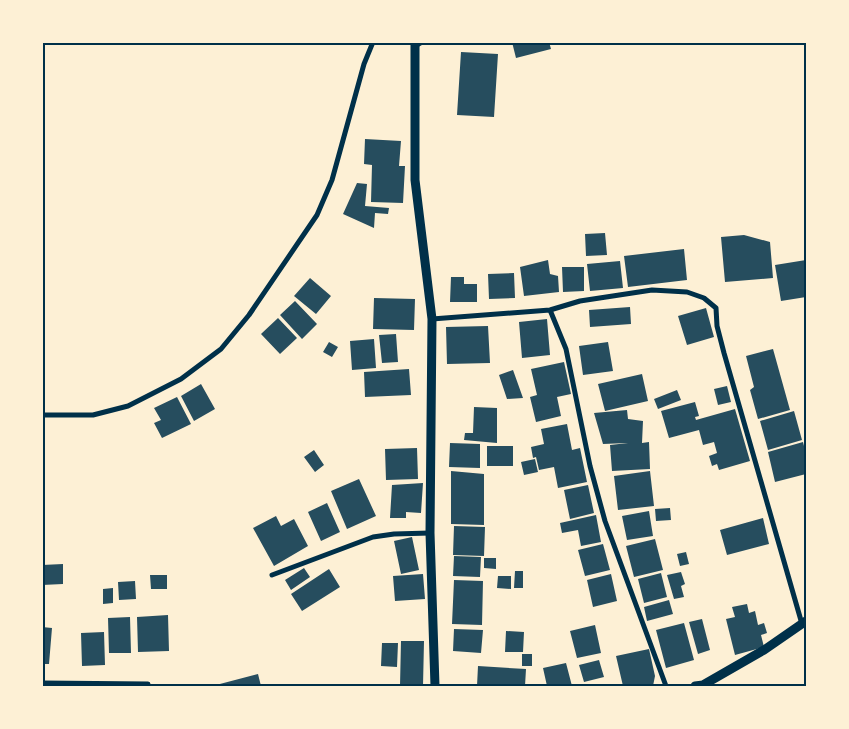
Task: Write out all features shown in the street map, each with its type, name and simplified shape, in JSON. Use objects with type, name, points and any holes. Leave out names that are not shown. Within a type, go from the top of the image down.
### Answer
[{"type":"street","points":[[42,416],[93,415],[128,406],[181,379],[221,349],[249,315],[317,215],[332,180],[364,64],[373,42]]},
{"type":"street","points":[[417,44],[415,180],[432,319],[430,533],[433,686]]},
{"type":"street","points":[[432,319],[550,310],[580,301],[652,290],[688,292],[704,298],[716,308],[717,326],[724,353],[804,622],[764,650],[703,685],[695,686]]},
{"type":"street","points":[[550,310],[566,349],[590,466],[604,521],[666,686]]},
{"type":"street","points":[[272,575],[373,537],[394,534],[430,533]]},
{"type":"street","points":[[42,682],[148,684]]},
{"type":"building","points":[[512,42],[549,42],[551,49],[516,58]]},
{"type":"building","points":[[461,52],[498,54],[494,117],[457,115]]},
{"type":"building","points":[[365,139],[401,141],[399,166],[405,166],[403,203],[371,202],[372,165],[364,164]]},
{"type":"building","points":[[357,183],[367,184],[365,206],[389,208],[388,214],[375,213],[374,228],[343,214]]},
{"type":"building","points":[[605,233],[607,255],[586,256],[585,234]]},
{"type":"building","points":[[744,235],[770,242],[773,278],[725,282],[721,237]]},
{"type":"building","points":[[684,249],[687,280],[628,287],[624,256]]},
{"type":"building","points":[[548,260],[550,274],[558,276],[559,292],[524,296],[520,267]]},
{"type":"building","points":[[806,260],[806,297],[781,301],[775,265]]},
{"type":"building","points":[[620,261],[623,288],[590,291],[587,264]]},
{"type":"building","points":[[562,267],[584,267],[584,291],[563,292]]},
{"type":"building","points":[[514,273],[515,298],[489,299],[488,274]]},
{"type":"building","points":[[451,277],[464,277],[464,284],[477,284],[477,302],[450,302]]},
{"type":"building","points":[[310,278],[331,296],[316,314],[294,296]]},
{"type":"building","points":[[374,298],[415,299],[414,330],[373,329]]},
{"type":"building","points":[[295,301],[317,324],[302,339],[280,315]]},
{"type":"building","points":[[630,307],[631,324],[590,327],[589,310]]},
{"type":"building","points":[[706,308],[714,337],[687,345],[678,316]]},
{"type":"building","points":[[278,318],[297,338],[280,354],[261,334]]},
{"type":"building","points":[[547,319],[550,355],[522,358],[519,322]]},
{"type":"building","points":[[488,326],[490,363],[447,364],[446,327]]},
{"type":"building","points":[[396,334],[398,362],[382,363],[379,335]]},
{"type":"building","points":[[374,339],[376,368],[352,370],[350,341]]},
{"type":"building","points":[[329,342],[338,347],[332,357],[323,352]]},
{"type":"building","points":[[608,342],[613,371],[583,375],[579,346]]},
{"type":"building","points":[[773,349],[790,410],[758,419],[750,390],[754,387],[746,356]]},
{"type":"building","points":[[564,362],[571,394],[557,397],[561,416],[536,422],[530,397],[537,395],[531,369]]},
{"type":"building","points":[[409,369],[411,395],[365,397],[364,372]]},
{"type":"building","points":[[513,370],[523,398],[507,399],[499,375]]},
{"type":"building","points":[[642,374],[648,401],[605,411],[598,384]]},
{"type":"building","points":[[201,384],[215,409],[194,421],[181,396]]},
{"type":"building","points":[[727,386],[731,402],[718,405],[714,389]]},
{"type":"building","points":[[677,390],[681,400],[658,409],[654,399]]},
{"type":"building","points":[[177,397],[191,424],[162,438],[154,423],[161,420],[154,408]]},
{"type":"building","points":[[695,402],[699,416],[695,417],[696,420],[735,409],[750,461],[719,470],[717,464],[712,466],[709,456],[717,453],[714,442],[703,445],[699,430],[669,438],[661,411]]},
{"type":"building","points":[[474,407],[497,408],[497,443],[464,440],[465,433],[473,433]]},
{"type":"building","points":[[627,410],[628,419],[643,421],[642,443],[649,442],[650,469],[612,471],[610,445],[628,443],[603,444],[594,413]]},
{"type":"building","points":[[794,411],[802,440],[768,450],[760,421]]},
{"type":"building","points":[[567,424],[572,450],[580,448],[587,482],[558,488],[554,467],[539,470],[536,457],[533,458],[531,447],[544,444],[541,429]]},
{"type":"building","points":[[803,442],[806,454],[806,474],[775,482],[768,452]]},
{"type":"building","points":[[450,443],[480,444],[480,468],[449,467]]},
{"type":"building","points":[[487,446],[513,446],[513,466],[487,466]]},
{"type":"building","points":[[417,448],[418,479],[386,480],[385,449]]},
{"type":"building","points":[[314,450],[324,465],[315,472],[304,457]]},
{"type":"building","points":[[535,459],[538,472],[524,475],[521,462]]},
{"type":"building","points":[[451,471],[484,474],[484,525],[451,524]]},
{"type":"building","points":[[650,471],[654,506],[618,510],[614,476]]},
{"type":"building","points":[[359,479],[376,516],[347,529],[331,491]]},
{"type":"building","points":[[423,483],[421,513],[406,512],[406,518],[390,518],[392,485]]},
{"type":"building","points":[[588,485],[594,513],[570,519],[564,490]]},
{"type":"building","points":[[327,503],[340,532],[321,541],[308,512]]},
{"type":"building","points":[[670,508],[671,520],[656,521],[655,509]]},
{"type":"building","points":[[649,511],[653,536],[627,540],[622,516]]},
{"type":"building","points":[[596,515],[601,542],[581,546],[578,530],[562,533],[560,523]]},
{"type":"building","points":[[276,516],[281,526],[294,519],[308,546],[274,566],[253,528]]},
{"type":"building","points":[[763,518],[769,544],[727,555],[720,530]]},
{"type":"building","points":[[454,526],[485,527],[484,556],[453,555]]},
{"type":"building","points":[[412,537],[419,570],[401,574],[394,541]]},
{"type":"building","points":[[655,539],[663,570],[634,577],[626,546]]},
{"type":"building","points":[[603,544],[610,570],[585,576],[578,550]]},
{"type":"building","points":[[686,552],[689,564],[680,566],[677,554]]},
{"type":"building","points":[[454,556],[481,557],[480,577],[453,576]]},
{"type":"building","points":[[484,558],[496,558],[496,569],[484,568]]},
{"type":"building","points":[[63,564],[63,584],[42,585],[42,565]]},
{"type":"building","points":[[304,568],[310,577],[291,590],[285,580]]},
{"type":"building","points":[[329,569],[340,587],[302,611],[291,594]]},
{"type":"building","points":[[515,571],[523,571],[523,588],[514,588]]},
{"type":"building","points":[[681,572],[685,584],[681,586],[684,597],[674,599],[667,575]]},
{"type":"building","points":[[661,573],[667,597],[644,603],[638,579]]},
{"type":"building","points":[[423,574],[425,599],[395,601],[393,576]]},
{"type":"building","points":[[611,574],[617,601],[593,607],[587,580]]},
{"type":"building","points":[[150,575],[167,575],[167,589],[151,589]]},
{"type":"building","points":[[498,576],[511,576],[511,589],[497,588]]},
{"type":"building","points":[[454,580],[483,581],[482,625],[452,624]]},
{"type":"building","points":[[135,581],[136,599],[119,600],[118,582]]},
{"type":"building","points":[[113,588],[113,603],[103,604],[103,589]]},
{"type":"building","points":[[669,600],[673,614],[647,621],[644,607]]},
{"type":"building","points":[[747,604],[749,613],[755,611],[758,625],[764,623],[767,633],[761,635],[764,647],[735,655],[726,619],[735,617],[732,607]]},
{"type":"building","points":[[168,615],[169,651],[138,652],[137,617]]},
{"type":"building","points":[[130,617],[131,653],[109,653],[108,618]]},
{"type":"building","points":[[702,619],[710,650],[698,654],[689,622]]},
{"type":"building","points":[[684,623],[694,660],[666,668],[656,630]]},
{"type":"building","points":[[595,625],[601,653],[577,658],[570,631]]},
{"type":"building","points":[[42,627],[52,628],[49,664],[42,664]]},
{"type":"building","points":[[454,629],[483,630],[481,653],[453,651]]},
{"type":"building","points":[[506,631],[524,632],[523,652],[505,652]]},
{"type":"building","points":[[104,632],[105,665],[82,666],[81,633]]},
{"type":"building","points":[[401,641],[424,641],[423,686],[400,686]]},
{"type":"building","points":[[382,643],[398,643],[397,667],[381,666]]},
{"type":"building","points":[[649,649],[655,676],[653,686],[623,686],[616,656]]},
{"type":"building","points":[[522,654],[532,654],[532,666],[522,666]]},
{"type":"building","points":[[599,660],[604,677],[584,682],[579,665]]},
{"type":"building","points":[[566,663],[572,686],[547,686],[543,668]]},
{"type":"building","points":[[478,666],[526,669],[525,686],[477,686]]},
{"type":"building","points":[[258,674],[261,686],[216,686],[216,685]]}]
